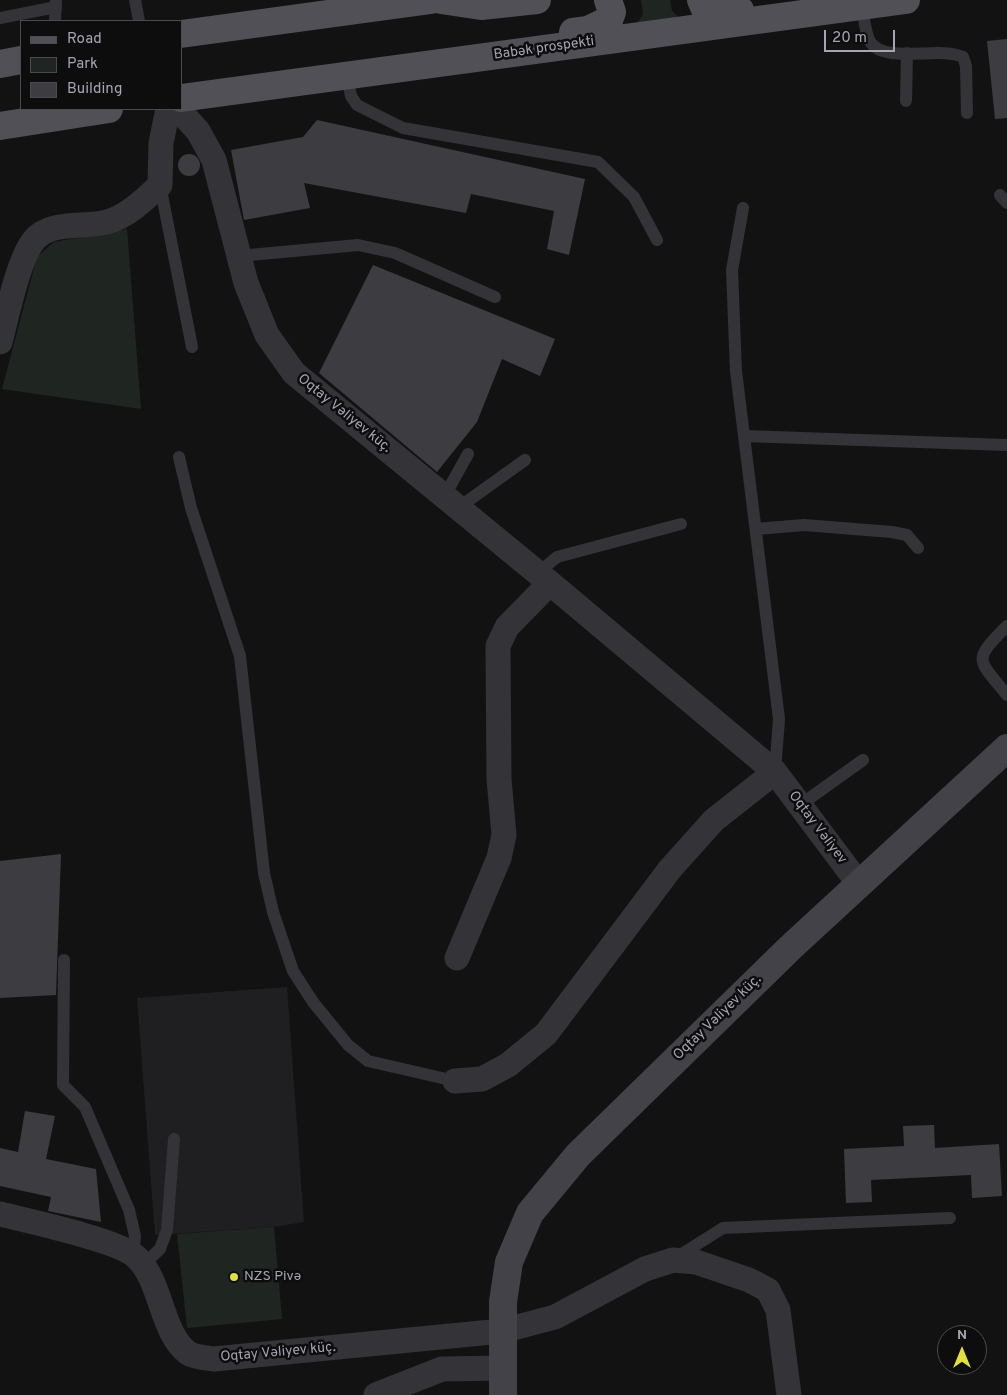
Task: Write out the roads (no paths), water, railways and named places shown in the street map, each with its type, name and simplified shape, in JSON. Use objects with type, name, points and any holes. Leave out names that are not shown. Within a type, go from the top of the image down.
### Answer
[{"type":"main road","points":[[182,34],[431,0]]},
{"type":"main road","points":[[441,0],[481,6],[537,0]]},
{"type":"main road","points":[[347,76],[465,46],[588,30],[610,20],[612,12],[608,0]]},
{"type":"main road","points":[[701,0],[705,9],[714,12],[820,0]]},
{"type":"main road","name":"Babək prospekti","points":[[182,98],[906,0]]},
{"type":"main road","points":[[0,64],[20,60]]},
{"type":"main road","points":[[0,126],[103,110]]},
{"type":"street","points":[[0,342],[25,256],[34,239],[52,229],[108,222],[139,205],[160,185],[161,143],[168,110]]},
{"type":"street","name":"Oqtay Vəliyev küç.","points":[[179,110],[198,131],[214,160],[246,282],[267,335],[294,373],[544,578],[775,772]]},
{"type":"street","points":[[457,958],[499,858],[504,835],[499,779],[498,646],[507,627],[544,578]]},
{"type":"street","name":"Oqtay Vəliyev küç.","points":[[503,1395],[503,1302],[509,1262],[530,1213],[578,1155],[791,946],[1007,748]]},
{"type":"street","points":[[455,1082],[482,1079],[508,1065],[546,1034],[670,869],[714,820],[775,772]]},
{"type":"street","name":"Oqtay Vəliyev","points":[[775,772],[859,884]]},
{"type":"street","points":[[0,1214],[114,1245],[139,1259]]},
{"type":"street","name":"Oqtay Vəliyev küç.","points":[[139,1259],[176,1340],[189,1354],[214,1359],[502,1331],[555,1317],[645,1269],[673,1260],[696,1262],[749,1280],[768,1290],[778,1310],[790,1395]]},
{"type":"street","points":[[376,1395],[442,1369],[503,1368]]},
{"type":"lane","points":[[135,0],[139,20]]},
{"type":"lane","points":[[0,18],[56,3],[55,20]]},
{"type":"lane","points":[[862,6],[870,42],[878,50],[888,54],[952,52],[963,57],[966,66],[967,113]]},
{"type":"lane","points":[[906,101],[907,53]]},
{"type":"lane","points":[[347,76],[351,96],[357,105],[402,128],[598,162],[634,197],[657,240]]},
{"type":"lane","points":[[160,185],[192,348]]},
{"type":"lane","points":[[743,208],[732,270],[732,302],[736,371],[779,719],[775,772]]},
{"type":"lane","points":[[239,256],[358,245],[395,253],[495,297]]},
{"type":"lane","points":[[744,436],[1007,445]]},
{"type":"lane","points":[[451,502],[468,454]]},
{"type":"lane","points":[[179,457],[191,508],[240,656],[264,873],[273,912],[293,970],[313,1002],[348,1045],[368,1061],[455,1082]]},
{"type":"lane","points":[[451,502],[525,460]]},
{"type":"lane","points":[[544,578],[558,557],[681,524]]},
{"type":"lane","points":[[756,529],[804,525],[892,532],[907,535],[918,548]]},
{"type":"lane","points":[[1007,626],[983,650],[982,659],[988,672],[1007,695]]},
{"type":"lane","points":[[800,805],[863,760]]},
{"type":"lane","points":[[64,960],[63,1085],[85,1107],[129,1210],[136,1236],[139,1259],[160,1249],[167,1230],[174,1139]]},
{"type":"lane","points":[[673,1260],[723,1228],[950,1218]]},
{"type":"place","name":"NZS Pivə","points":[[234,1277]]}]
